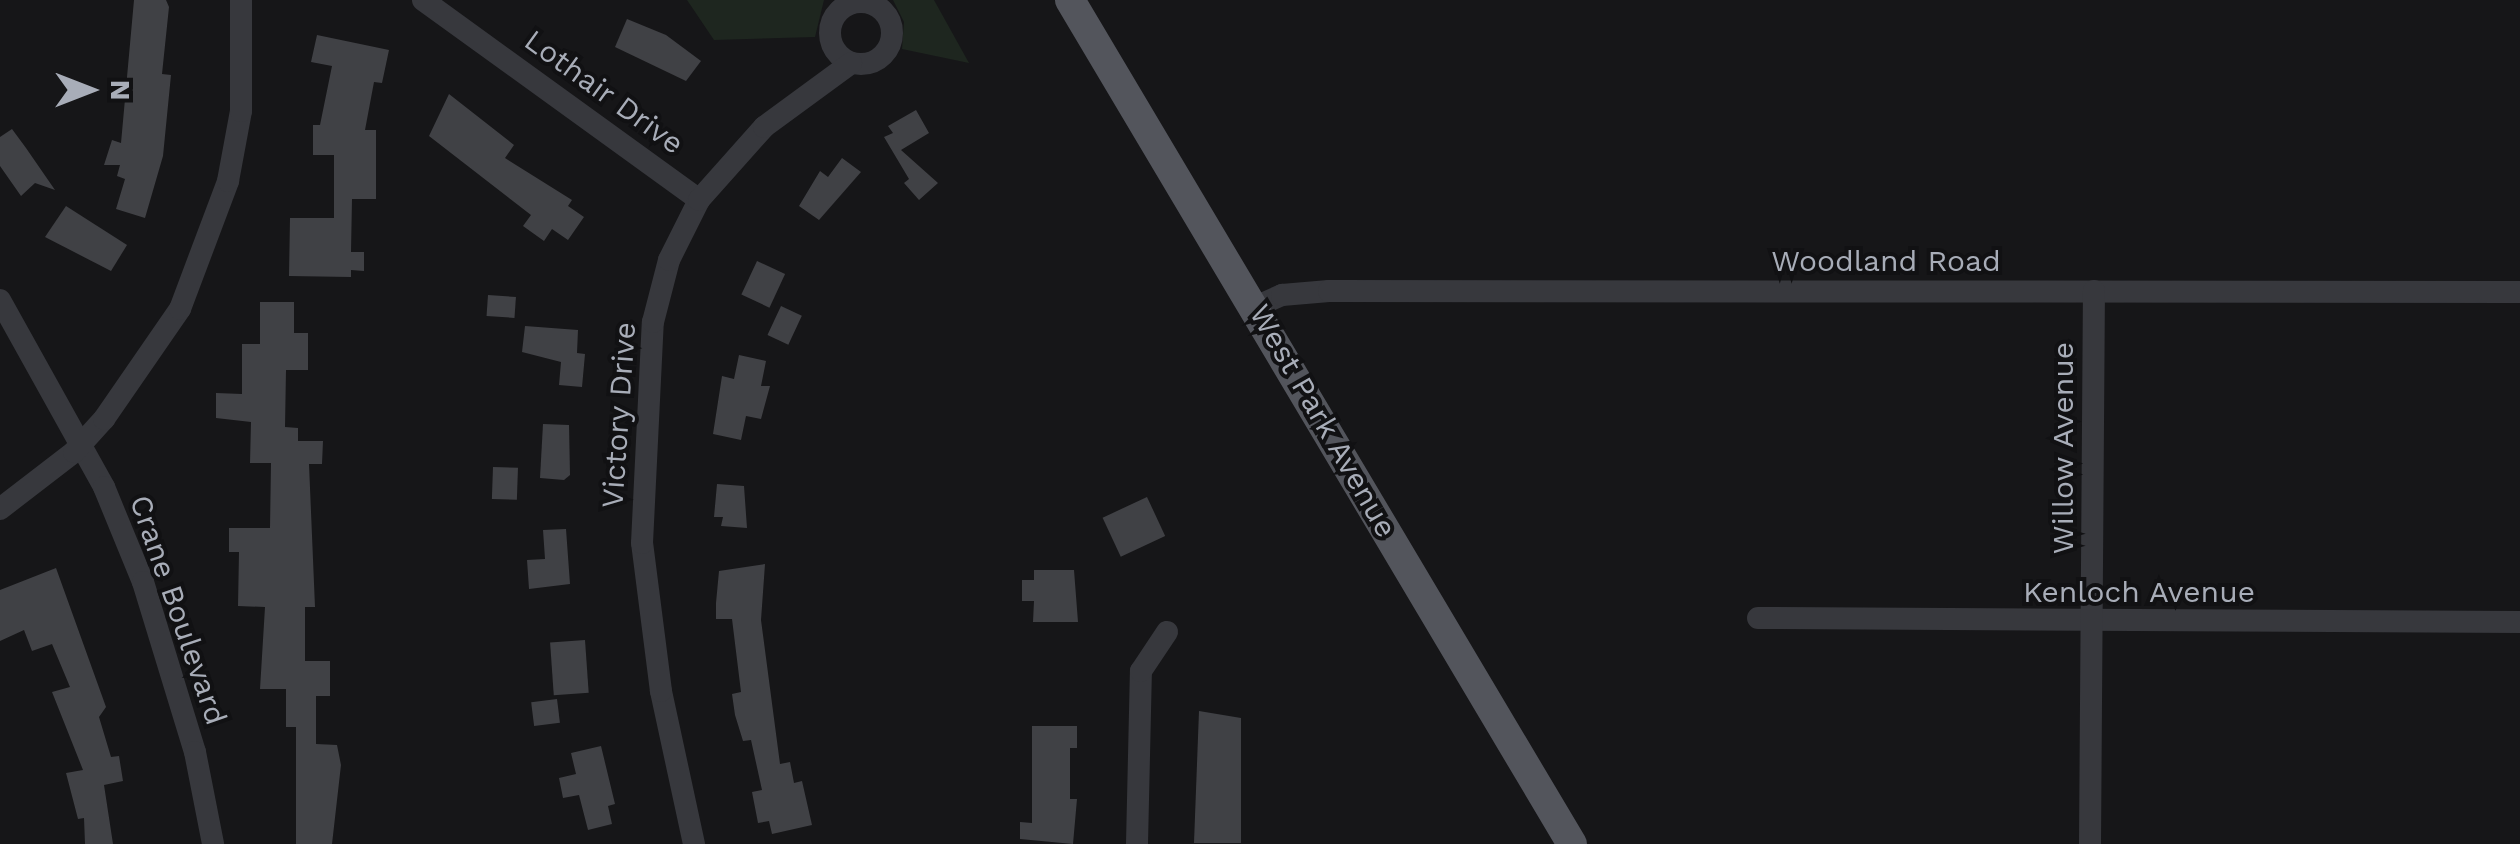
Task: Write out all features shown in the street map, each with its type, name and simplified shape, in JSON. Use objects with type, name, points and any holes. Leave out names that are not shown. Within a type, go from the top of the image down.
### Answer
[{"type":"main road","name":"West Park Avenue","points":[[1070,0],[1256,306],[1572,844]]},
{"type":"street","points":[[0,509],[81,443],[140,374],[180,309],[206,249],[241,111],[241,0]]},
{"type":"street","name":"Lothair Drive","points":[[423,0],[699,200]]},
{"type":"street","name":"Victory Drive","points":[[694,844],[660,690],[641,505],[654,322],[668,260],[699,200],[764,127],[851,62]]},
{"type":"street","name":"Woodland Road","points":[[1256,306],[1282,295],[1329,291],[2520,292]]},
{"type":"street","name":"Willow Avenue","points":[[2090,844],[2094,291]]},
{"type":"street","name":"Crane Boulevard","points":[[0,300],[81,443],[160,631],[213,844]]},
{"type":"street","name":"Kenloch Avenue","points":[[1758,618],[2093,623],[2520,622]]},
{"type":"street","points":[[1137,844],[1141,671],[1167,632]]},
{"type":"shaded area","points":[[687,0],[824,0],[815,37],[714,40]]},
{"type":"shaded area","points":[[893,0],[934,0],[969,63],[902,49],[904,22]]},
{"type":"building","points":[[134,0],[166,0],[169,7],[162,74],[171,75],[163,156],[145,218],[116,209],[125,179],[117,176],[120,165],[104,165],[112,140],[121,143]]},
{"type":"building","points":[[627,19],[666,35],[701,61],[686,81],[615,47]]},
{"type":"building","points":[[317,35],[389,50],[382,83],[374,82],[365,130],[376,130],[376,199],[352,199],[351,252],[364,252],[364,271],[351,270],[351,277],[289,276],[290,218],[334,218],[334,155],[313,155],[313,125],[320,125],[332,66],[311,62]]},
{"type":"building","points":[[449,94],[514,145],[505,158],[572,200],[568,206],[584,217],[568,240],[552,229],[544,241],[523,226],[531,215],[429,136]]},
{"type":"building","points":[[916,110],[929,133],[901,150],[938,183],[919,200],[904,183],[909,179],[884,137],[893,133],[888,126]]},
{"type":"building","points":[[12,129],[55,190],[35,183],[21,196],[0,166],[0,137]]},
{"type":"building","points":[[842,158],[861,172],[819,220],[799,206],[820,171],[828,177]]},
{"type":"building","points":[[66,206],[127,245],[111,271],[45,237]]},
{"type":"building","points":[[757,261],[785,274],[769,308],[741,295]]},
{"type":"building","points":[[488,295],[516,297],[514,318],[487,316]]},
{"type":"building","points":[[260,302],[294,302],[294,333],[308,333],[308,370],[286,370],[285,427],[298,428],[298,441],[323,441],[322,464],[309,464],[315,607],[305,607],[305,661],[330,661],[330,696],[316,696],[316,744],[337,745],[341,765],[332,844],[296,844],[296,727],[286,727],[286,689],[260,689],[265,607],[238,606],[239,552],[229,552],[229,528],[270,528],[271,463],[250,463],[251,422],[216,418],[216,393],[242,394],[242,344],[260,344]]},
{"type":"building","points":[[781,306],[802,316],[788,345],[767,335]]},
{"type":"building","points":[[525,326],[578,330],[577,353],[585,354],[582,387],[559,385],[561,362],[522,352]]},
{"type":"building","points":[[739,355],[766,361],[761,386],[770,386],[761,419],[746,416],[741,440],[713,434],[722,376],[734,379]]},
{"type":"building","points":[[543,424],[569,425],[570,475],[564,480],[540,478]]},
{"type":"building","points":[[493,467],[518,468],[517,500],[492,499]]},
{"type":"building","points":[[717,484],[744,486],[747,528],[721,526],[723,517],[714,517]]},
{"type":"building","points":[[1147,497],[1165,536],[1121,557],[1103,518]]},
{"type":"building","points":[[566,529],[570,584],[529,589],[527,560],[545,559],[543,530]]},
{"type":"building","points":[[765,564],[761,620],[780,764],[790,762],[794,783],[802,781],[812,825],[772,834],[769,821],[758,823],[752,792],[762,790],[751,740],[743,741],[735,715],[732,694],[741,692],[732,619],[716,619],[719,571]]},
{"type":"building","points":[[56,568],[106,707],[99,717],[111,757],[119,756],[123,781],[104,785],[113,844],[85,844],[84,818],[78,819],[66,773],[83,770],[52,692],[70,687],[52,644],[32,651],[24,630],[0,641],[0,590]]},
{"type":"building","points":[[1034,570],[1074,570],[1078,622],[1033,622],[1034,601],[1022,601],[1022,580],[1034,580]]},
{"type":"building","points":[[585,640],[589,693],[554,695],[550,642]]},
{"type":"building","points":[[557,699],[560,723],[534,726],[531,702]]},
{"type":"building","points":[[1199,711],[1241,718],[1241,843],[1194,843]]},
{"type":"building","points":[[1032,726],[1077,726],[1077,748],[1070,748],[1070,799],[1077,799],[1073,844],[1020,839],[1020,822],[1032,823]]},
{"type":"building","points":[[601,746],[615,804],[608,806],[612,824],[588,830],[579,795],[563,798],[559,778],[576,774],[571,753]]}]
